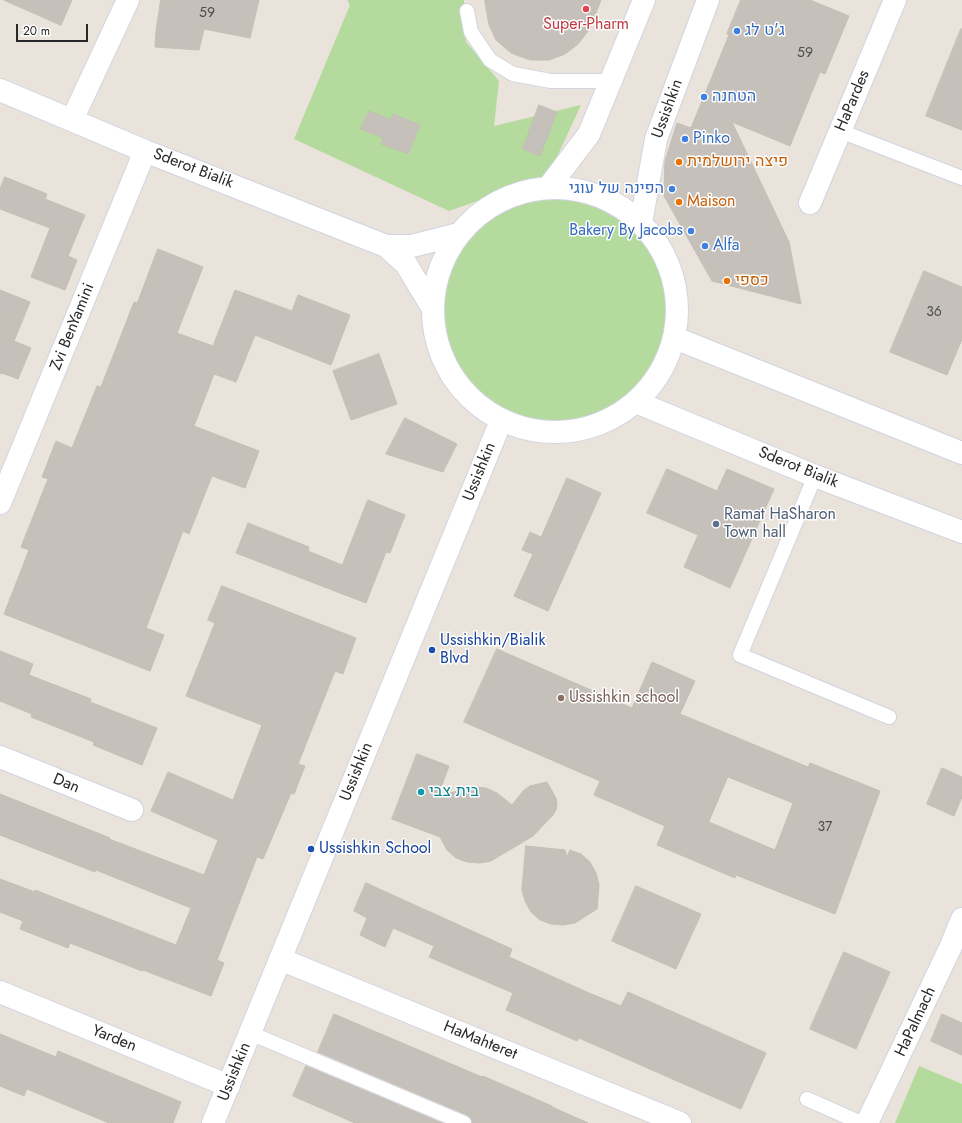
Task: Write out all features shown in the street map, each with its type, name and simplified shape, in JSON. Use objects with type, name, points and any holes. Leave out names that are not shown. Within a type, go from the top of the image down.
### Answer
[{"type":"street","points":[[72,120],[128,0]]},
{"type":"street","points":[[548,188],[589,134],[644,0]]},
{"type":"street","name":"Ussishkin","points":[[641,222],[656,139],[708,0]]},
{"type":"street","name":"HaPardes","points":[[810,203],[895,0]]},
{"type":"street","name":"Sderot Bialik","points":[[0,90],[145,151],[386,246],[406,264],[432,307]]},
{"type":"street","name":"Zvi BenYamini","points":[[0,503],[145,151]]},
{"type":"street","points":[[548,188],[582,190],[614,202],[641,222],[666,256],[678,296],[675,338],[668,359],[653,384],[636,402],[611,419],[582,429],[552,432],[522,428],[501,420],[486,411],[456,382],[438,346],[432,307],[440,267],[448,250],[458,234],[476,216],[498,202],[522,192],[548,188]]},
{"type":"street","name":"Sderot Bialik","points":[[386,246],[412,246],[458,234]]},
{"type":"street","points":[[675,338],[962,453]]},
{"type":"street","name":"Sderot Bialik","points":[[636,402],[815,476],[962,532]]},
{"type":"street","name":"Ussishkin","points":[[213,1123],[501,420]]},
{"type":"street","name":"Dan","points":[[0,757],[132,810]]},
{"type":"street","name":"HaPalmach","points":[[867,1123],[957,948],[962,919]]},
{"type":"street","name":"HaMahteret","points":[[280,959],[680,1123]]},
{"type":"street","name":"Yarden","points":[[0,992],[229,1086]]},
{"type":"lane","points":[[467,11],[471,32],[490,60],[513,74],[551,81],[611,81]]},
{"type":"lane","points":[[840,131],[962,178]]},
{"type":"lane","points":[[815,476],[740,655],[889,717]]},
{"type":"lane","points":[[250,1033],[464,1123]]},
{"type":"lane","points":[[807,1099],[861,1123]]},
{"type":"green space","points":[[347,0],[464,0],[466,42],[499,81],[494,126],[581,105],[548,176],[449,211],[294,139],[350,5]]},
{"type":"green space","points":[[555,188],[579,190],[602,197],[623,209],[641,224],[656,242],[668,263],[675,286],[677,310],[675,334],[668,357],[656,378],[641,396],[623,411],[602,423],[579,430],[555,432],[531,430],[508,423],[487,411],[469,396],[454,378],[442,357],[435,334],[433,310],[435,286],[442,263],[454,242],[469,224],[487,209],[508,197],[531,190]]},
{"type":"green space","points":[[919,1066],[962,1084],[962,1123],[895,1123]]},
{"type":"building","points":[[4,0],[72,0],[61,25]]},
{"type":"building","points":[[161,0],[259,0],[250,38],[204,29],[199,50],[155,47]]},
{"type":"building","points":[[485,0],[601,0],[589,30],[578,44],[565,54],[549,60],[530,60],[511,53],[496,40],[489,25]]},
{"type":"building","points":[[741,0],[810,0],[849,16],[825,74],[820,72],[790,146],[732,122],[789,242],[801,304],[712,281],[664,196],[665,161],[677,123],[691,128],[729,35],[727,34]]},
{"type":"building","points":[[962,29],[962,130],[926,116]]},
{"type":"building","points":[[539,105],[557,112],[540,156],[523,149]]},
{"type":"building","points":[[369,111],[391,120],[393,114],[420,125],[408,154],[381,144],[383,138],[361,129]]},
{"type":"building","points":[[5,177],[47,194],[45,199],[85,215],[68,256],[77,260],[65,290],[31,277],[50,228],[0,209],[0,189]]},
{"type":"building","points":[[158,249],[203,267],[177,333],[213,346],[235,290],[292,311],[298,295],[350,315],[331,365],[255,335],[236,382],[214,374],[194,426],[259,451],[245,488],[212,476],[189,534],[183,531],[146,628],[164,635],[150,671],[4,614],[29,550],[21,547],[48,479],[42,477],[56,441],[72,448],[97,386],[101,387],[134,302],[137,303]]},
{"type":"building","points":[[924,271],[962,287],[962,339],[947,375],[890,352]]},
{"type":"building","points":[[0,290],[30,302],[14,341],[31,348],[18,379],[2,373],[0,374]]},
{"type":"building","points":[[379,354],[397,404],[351,420],[333,371]]},
{"type":"building","points":[[405,418],[457,444],[443,472],[386,454]]},
{"type":"building","name":"Ramat HaSharon Town hall","points":[[667,469],[717,491],[727,469],[774,489],[730,588],[684,567],[698,535],[647,513]]},
{"type":"building","points":[[567,478],[601,493],[548,611],[514,596],[533,554],[522,550],[530,532],[541,537]]},
{"type":"building","points":[[368,500],[405,515],[390,553],[386,552],[366,603],[236,553],[248,523],[309,547],[308,551],[342,565]]},
{"type":"building","points":[[222,586],[356,638],[343,674],[335,671],[298,764],[305,766],[294,794],[291,793],[263,859],[257,857],[217,960],[224,963],[211,996],[70,943],[68,948],[20,929],[23,921],[0,912],[0,879],[35,892],[35,890],[176,945],[191,908],[96,870],[95,872],[0,835],[0,794],[110,838],[109,839],[204,875],[218,840],[151,811],[168,772],[233,800],[262,725],[186,696],[215,623],[208,620]]},
{"type":"building","points":[[497,649],[632,708],[652,662],[695,681],[680,714],[808,767],[810,763],[880,791],[835,914],[736,875],[735,878],[657,845],[665,826],[594,795],[600,781],[464,722]],"holes":[[[728,777],[793,803],[775,850],[709,822]]]},
{"type":"building","points":[[0,651],[33,664],[29,675],[91,699],[90,702],[157,728],[142,765],[93,745],[94,742],[31,717],[32,714],[0,701]]},
{"type":"building","points":[[417,754],[449,766],[438,796],[474,787],[486,788],[497,793],[512,805],[524,790],[530,786],[547,782],[556,798],[556,810],[533,836],[491,861],[480,863],[467,862],[456,858],[447,850],[440,837],[392,819]]},
{"type":"building","points":[[942,768],[962,777],[962,797],[954,816],[927,804]]},
{"type":"building","points":[[526,846],[565,850],[567,857],[570,850],[581,854],[590,862],[596,873],[599,885],[597,909],[575,923],[563,925],[551,924],[540,920],[531,912],[525,901],[522,890]]},
{"type":"building","points":[[366,883],[512,949],[509,957],[589,993],[621,1006],[628,992],[766,1053],[741,1109],[579,1038],[577,1041],[506,1010],[513,993],[429,957],[434,946],[393,928],[385,947],[360,935],[367,918],[354,911]]},
{"type":"building","points":[[636,886],[701,914],[676,969],[612,941]]},
{"type":"building","points":[[844,952],[890,972],[856,1049],[810,1029]]},
{"type":"building","points":[[334,1014],[482,1077],[483,1076],[588,1123],[472,1123],[471,1118],[467,1115],[318,1052]]},
{"type":"building","points":[[942,1014],[962,1023],[962,1055],[931,1041]]},
{"type":"building","points":[[0,1034],[56,1057],[58,1051],[181,1102],[173,1123],[109,1123],[27,1089],[24,1096],[0,1086]]},
{"type":"building","points":[[306,1066],[442,1123],[355,1123],[293,1096]]},
{"type":"place","name":"Super-Pharm","points":[[586,9]]},
{"type":"place","name":"ג'ט לג","points":[[737,31]]},
{"type":"place","name":"הטחנה","points":[[704,97]]},
{"type":"place","name":"Pinko","points":[[685,139]]},
{"type":"place","name":"פיצה ירושלמית","points":[[679,162]]},
{"type":"place","name":"הפינה של עוגי","points":[[672,189]]},
{"type":"place","name":"Maison","points":[[679,202]]},
{"type":"place","name":"Bakery By Jacobs","points":[[691,231]]},
{"type":"place","name":"Alfa","points":[[705,246]]},
{"type":"place","name":"כספי","points":[[727,281]]},
{"type":"place","name":"Ramat HaSharon Town hall","points":[[716,524]]},
{"type":"place","name":"Ussishkin/Bialik Blvd","points":[[432,650]]},
{"type":"place","name":"Ussishkin school","points":[[561,698]]},
{"type":"place","name":"בית צבי","points":[[421,792]]},
{"type":"place","name":"Ussishkin School","points":[[311,849]]}]
